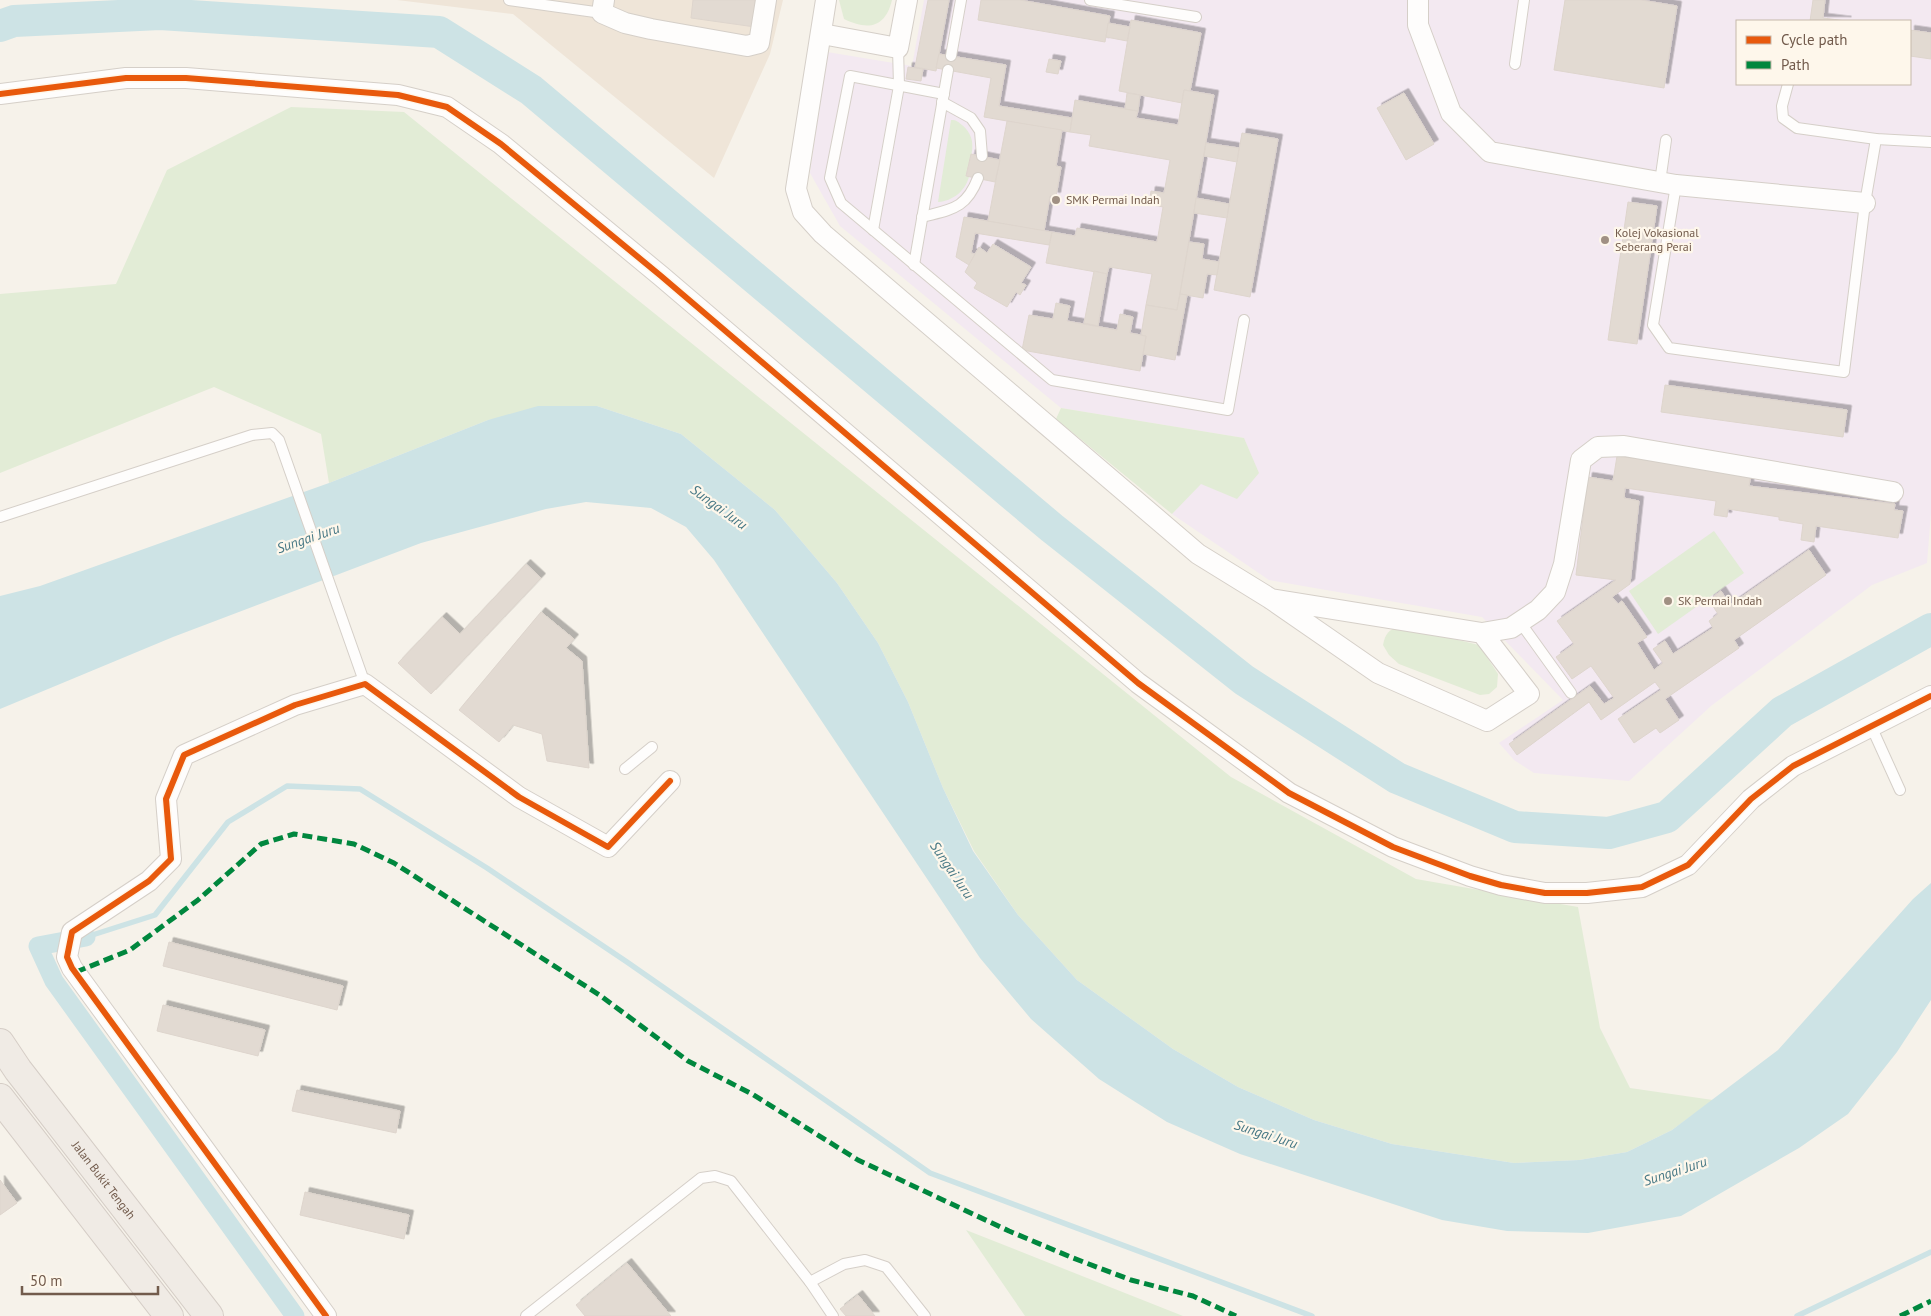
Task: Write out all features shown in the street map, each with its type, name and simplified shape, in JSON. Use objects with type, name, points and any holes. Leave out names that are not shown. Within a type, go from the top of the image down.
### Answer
[{"type":"highway","name":"Jalan Bukit Tengah","points":[[0,1043],[18,1070],[210,1316]]},
{"type":"highway","points":[[0,1098],[169,1316]]},
{"type":"street","points":[[603,7],[624,22],[652,29],[747,46],[759,43],[766,0]]},
{"type":"street","points":[[826,0],[796,189],[802,212],[831,241],[1198,554],[1271,599],[1378,673],[1488,721],[1528,694],[1482,633]]},
{"type":"street","points":[[822,34],[898,48],[908,0]]},
{"type":"street","points":[[1418,0],[1418,25],[1451,113],[1490,152],[1668,184],[1865,203]]},
{"type":"street","points":[[0,94],[126,78],[186,78],[398,95],[447,107],[501,144],[661,276],[1138,683],[1289,793],[1393,847],[1470,876],[1501,885],[1545,893],[1587,893],[1642,887],[1688,865],[1751,799],[1792,766],[1931,696]]},
{"type":"street","points":[[1271,599],[1482,633],[1511,628],[1538,610],[1556,592],[1564,564],[1582,460],[1598,447],[1624,446],[1892,492]]},
{"type":"street","points":[[326,1316],[72,968],[67,957],[70,940],[149,880],[170,859],[166,799],[184,755],[295,705],[365,684],[519,797],[608,847],[670,781]]},
{"type":"lane","points":[[508,0],[603,7]]},
{"type":"lane","points":[[951,56],[961,0]]},
{"type":"lane","points":[[1090,0],[1196,17]]},
{"type":"lane","points":[[1515,64],[1524,0]]},
{"type":"lane","points":[[873,230],[900,86],[898,48]]},
{"type":"lane","points":[[914,265],[948,70]]},
{"type":"lane","points":[[982,156],[980,131],[971,118],[943,98],[900,86],[850,76],[830,178],[841,204],[1052,380],[1228,410],[1244,320]]},
{"type":"lane","points":[[1788,85],[1782,106],[1783,118],[1797,128],[1876,139],[1931,142]]},
{"type":"lane","points":[[1666,140],[1668,184],[1653,325],[1669,348],[1844,372],[1865,203],[1876,139]]},
{"type":"lane","points":[[922,217],[950,210],[970,196],[978,178]]},
{"type":"lane","points":[[0,517],[262,432],[272,432],[279,440],[365,684]]},
{"type":"lane","points":[[1520,622],[1571,693]]},
{"type":"lane","points":[[1871,726],[1900,790]]},
{"type":"lane","points":[[624,769],[652,747]]},
{"type":"lane","points":[[526,1316],[701,1178],[715,1176],[731,1181],[810,1282],[833,1316]]},
{"type":"lane","points":[[810,1282],[844,1264],[865,1260],[886,1267],[925,1316]]},
{"type":"shaded area","points":[[397,0],[783,0],[770,54],[714,178],[513,14]]},
{"type":"shaded area","points":[[924,0],[1931,0],[1931,513],[1927,563],[1872,585],[1711,706],[1629,781],[1534,773],[1514,760],[1499,743],[1563,700],[1482,617],[1269,580],[1172,514],[1244,438],[1061,408],[840,226],[810,173],[827,52],[912,66]]},
{"type":"green space","points":[[839,0],[892,0],[889,10],[880,22],[860,25],[844,19]]},
{"type":"green space","points":[[291,107],[404,112],[1231,777],[1416,879],[1578,907],[1600,1028],[1630,1088],[1713,1100],[1672,1130],[1627,1152],[1579,1160],[1514,1163],[1392,1144],[1314,1120],[1238,1087],[1173,1049],[1077,980],[1018,915],[974,851],[943,788],[908,702],[878,643],[837,583],[775,510],[681,434],[597,406],[488,420],[329,483],[321,434],[214,387],[0,473],[0,294],[116,284],[167,170]]},
{"type":"green space","points":[[951,120],[962,125],[971,137],[972,149],[966,176],[969,177],[965,187],[958,194],[949,200],[938,202]]},
{"type":"green space","points":[[1061,408],[1244,438],[1259,473],[1237,499],[1201,484],[1172,514],[1056,419]]},
{"type":"green space","points":[[1714,531],[1744,573],[1658,634],[1629,591]]},
{"type":"green space","points":[[1400,626],[1479,645],[1498,674],[1497,687],[1489,694],[1480,695],[1399,664],[1389,655],[1383,645],[1388,632]]},
{"type":"green space","points":[[966,1230],[1183,1316],[1025,1316]]},
{"type":"water","name":"Sungai Juru","points":[[538,406],[597,406],[681,434],[775,510],[837,583],[878,643],[908,702],[943,788],[973,851],[1018,915],[1077,980],[1173,1049],[1238,1087],[1314,1120],[1392,1144],[1514,1163],[1579,1160],[1627,1152],[1672,1130],[1778,1050],[1913,899],[1931,883],[1931,1000],[1897,1052],[1848,1114],[1799,1148],[1681,1216],[1588,1233],[1507,1231],[1442,1220],[1240,1154],[1167,1122],[1099,1079],[1031,1019],[980,958],[714,560],[686,527],[651,508],[586,502],[546,509],[421,543],[173,637],[0,709],[0,596],[40,586],[329,483],[488,420]]},
{"type":"building","points":[[693,0],[758,0],[755,27],[691,18]]},
{"type":"building","points":[[928,0],[949,0],[936,71],[915,67]]},
{"type":"building","points":[[981,0],[1020,0],[1110,16],[1105,42],[978,20]]},
{"type":"building","points":[[1565,0],[1641,0],[1677,6],[1664,88],[1554,70]]},
{"type":"building","points":[[1813,0],[1825,0],[1823,18],[1839,20],[1810,20]]},
{"type":"building","points":[[1131,20],[1201,33],[1190,91],[1184,90],[1182,103],[1119,91]]},
{"type":"building","points":[[1108,23],[1130,27],[1127,41],[1106,37]]},
{"type":"building","points":[[1911,30],[1931,33],[1931,59],[1911,56]]},
{"type":"building","points":[[939,54],[1006,65],[999,106],[1072,118],[1070,132],[984,117],[991,78],[936,68]]},
{"type":"building","points":[[1049,59],[1061,61],[1058,74],[1046,72]]},
{"type":"building","points":[[908,67],[923,69],[921,81],[906,79]]},
{"type":"building","points":[[1184,90],[1214,95],[1177,310],[1146,305],[1152,274],[1109,267],[1107,274],[1046,263],[1052,232],[1075,236],[1077,228],[1157,242],[1163,207],[1149,204],[1151,191],[1164,193],[1170,160],[1089,146],[1091,135],[1070,132],[1075,100],[1138,111],[1136,118],[1178,125]]},
{"type":"building","points":[[1127,93],[1140,95],[1138,111],[1125,109]]},
{"type":"building","points":[[1404,93],[1434,144],[1406,160],[1377,108]]},
{"type":"building","points":[[1007,121],[1062,130],[1056,166],[1061,167],[1056,197],[1050,196],[1044,231],[988,221]]},
{"type":"building","points":[[1242,133],[1278,139],[1250,297],[1214,290]]},
{"type":"building","points":[[1206,143],[1239,148],[1237,162],[1204,156]]},
{"type":"building","points":[[971,154],[1000,160],[995,182],[966,176]]},
{"type":"building","points":[[1196,198],[1229,204],[1227,218],[1194,213]]},
{"type":"building","points":[[1628,202],[1657,206],[1637,344],[1608,340]]},
{"type":"building","points":[[964,217],[1052,232],[1049,245],[975,233],[971,253],[975,254],[969,265],[956,257]]},
{"type":"building","points":[[1189,242],[1204,244],[1202,259],[1219,262],[1217,275],[1207,274],[1203,298],[1180,294]]},
{"type":"building","points":[[993,244],[1031,267],[1021,283],[1026,285],[1020,295],[1016,292],[1007,307],[974,288],[977,283],[965,272],[979,247],[987,253]]},
{"type":"building","points":[[1094,271],[1107,274],[1098,326],[1084,323]]},
{"type":"building","points":[[1180,294],[1187,295],[1175,360],[1143,354],[1146,336],[1141,335],[1146,305],[1177,310]]},
{"type":"building","points":[[1056,303],[1070,306],[1067,321],[1117,330],[1120,314],[1133,317],[1130,333],[1146,336],[1140,371],[1022,350],[1029,315],[1053,319]]},
{"type":"building","points":[[1665,385],[1847,410],[1843,437],[1661,412]]},
{"type":"building","points":[[1617,456],[1751,474],[1749,486],[1895,504],[1894,510],[1903,511],[1898,538],[1816,526],[1814,542],[1801,540],[1803,524],[1779,520],[1779,517],[1728,509],[1727,517],[1714,515],[1716,501],[1625,488],[1624,498],[1639,501],[1630,584],[1612,597],[1618,604],[1622,601],[1647,637],[1637,643],[1654,670],[1663,663],[1653,649],[1665,641],[1673,654],[1713,628],[1709,621],[1718,614],[1709,600],[1721,591],[1730,605],[1809,550],[1826,575],[1734,640],[1739,648],[1665,699],[1679,720],[1660,733],[1656,728],[1634,743],[1618,719],[1661,690],[1655,682],[1601,720],[1589,702],[1517,755],[1509,744],[1590,686],[1604,704],[1614,698],[1591,666],[1572,679],[1556,657],[1574,644],[1557,621],[1616,580],[1576,575],[1588,477],[1613,481]]},
{"type":"building","points":[[526,564],[541,578],[431,694],[398,663],[442,617],[460,634]]},
{"type":"building","points":[[541,612],[574,639],[566,648],[582,661],[589,768],[547,761],[542,734],[513,725],[499,742],[459,710]]},
{"type":"building","points":[[169,942],[343,986],[337,1010],[163,966]]},
{"type":"building","points":[[163,1005],[265,1030],[258,1056],[157,1031]]},
{"type":"building","points":[[297,1090],[400,1111],[396,1133],[292,1111]]},
{"type":"building","points":[[0,1180],[17,1203],[0,1215]]},
{"type":"building","points":[[305,1192],[409,1215],[404,1239],[300,1215]]},
{"type":"building","points":[[627,1263],[671,1316],[585,1316],[576,1305]]},
{"type":"building","points":[[858,1295],[875,1316],[846,1316],[840,1309]]},
{"type":"waterway","points":[[0,26],[14,21],[160,14],[439,32],[531,90],[1052,528],[1244,680],[1397,778],[1515,827],[1609,833],[1667,817],[1782,712],[1931,629]]},
{"type":"waterway","points":[[86,937],[155,915],[228,822],[287,786],[360,789],[487,868],[627,962],[930,1173],[1312,1316]]},
{"type":"waterway","points":[[86,937],[38,946],[54,981],[295,1316]]},
{"type":"waterway","points":[[1797,1316],[1931,1252]]},
{"type":"marked path","points":[[76,972],[130,950],[198,900],[261,844],[294,834],[354,844],[394,863],[601,996],[688,1061],[752,1094],[858,1160],[1009,1231],[1073,1258],[1131,1280],[1193,1296],[1236,1316]]},
{"type":"marked path","points":[[1900,1316],[1931,1301]]},
{"type":"cycle path","points":[[0,94],[126,78],[186,78],[398,95],[447,107],[501,144],[661,276],[1138,683],[1289,793],[1393,847],[1470,876],[1501,885],[1545,893],[1587,893],[1642,887],[1688,865],[1751,799],[1793,766],[1931,696]]},
{"type":"cycle path","points":[[326,1316],[72,968],[67,957],[72,932],[149,881],[171,859],[166,799],[184,755],[295,705],[365,684],[519,797],[608,847],[670,781]]},
{"type":"place","name":"SMK Permai Indah","points":[[1056,200]]},
{"type":"place","name":"Kolej Vokasional Seberang Perai","points":[[1605,240]]},
{"type":"place","name":"SK Permai Indah","points":[[1668,601]]}]
